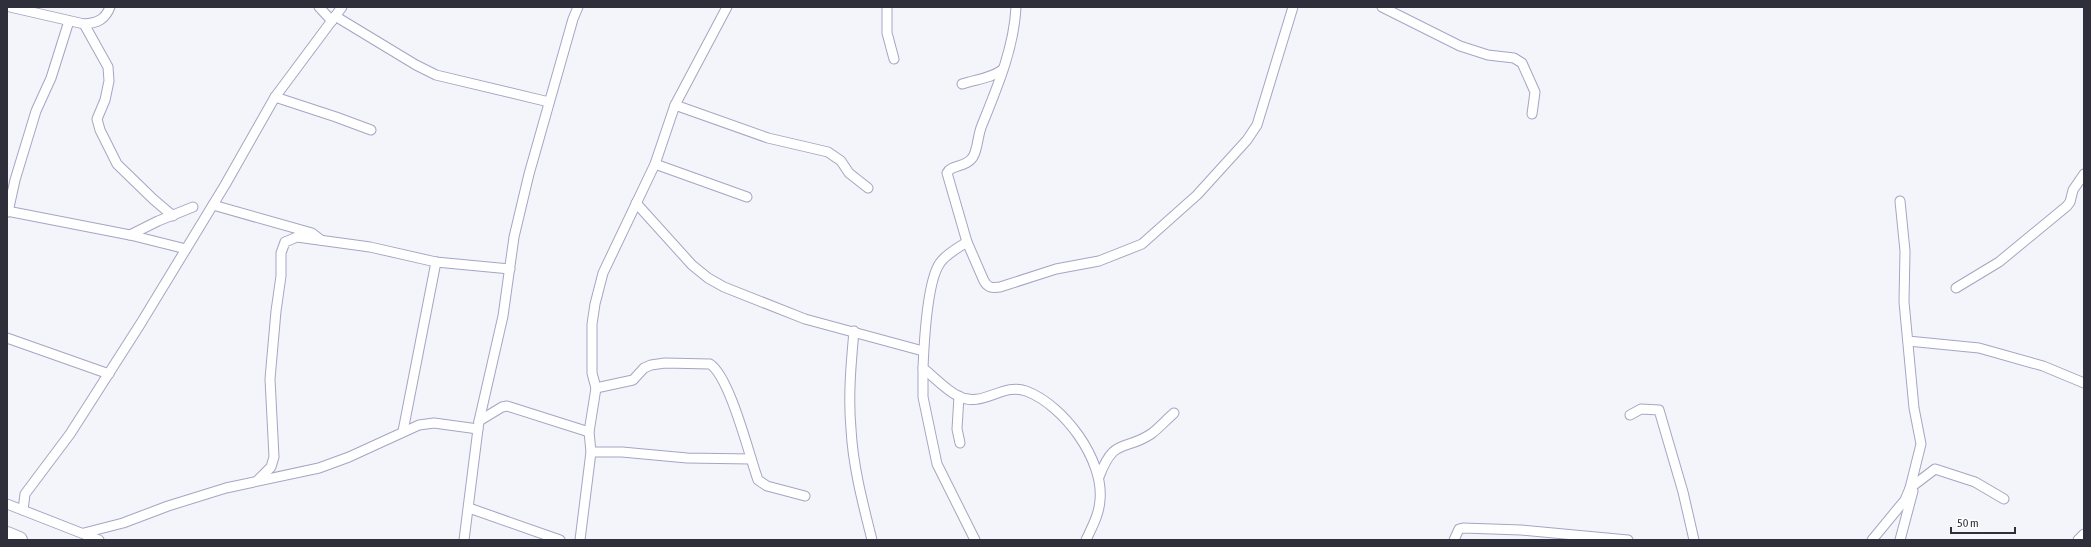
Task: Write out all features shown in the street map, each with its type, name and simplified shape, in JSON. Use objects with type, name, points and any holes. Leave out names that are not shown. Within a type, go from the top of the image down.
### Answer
[{"type":"highway","points":[[7,535],[19,540]]},
{"type":"street","points":[[10,7],[84,24],[94,24],[103,19],[110,7]]},
{"type":"street","points":[[319,7],[333,18],[436,75],[549,102]]},
{"type":"street","points":[[23,510],[25,494],[70,434],[109,374],[213,205],[275,97],[342,7]]},
{"type":"street","points":[[464,540],[478,425],[503,316],[514,237],[549,102],[573,19],[578,7]]},
{"type":"street","points":[[580,540],[591,452],[589,432],[596,388],[592,373],[595,304],[603,273],[655,164],[675,105],[727,7]]},
{"type":"street","points":[[887,7],[887,33],[894,59]]},
{"type":"street","points":[[1016,7],[1014,25],[1002,70],[994,98],[981,127],[974,155],[964,165],[952,169],[947,173],[967,242],[987,286],[994,288],[1056,269],[1099,261],[1142,244],[1151,238],[1197,194],[1247,140],[1258,125],[1293,7]]},
{"type":"street","points":[[1382,7],[1395,9],[1460,46],[1466,46],[1482,53],[1518,60],[1522,63],[1535,92],[1532,114]]},
{"type":"street","points":[[69,21],[51,78],[34,118],[15,180],[8,211],[130,235],[186,249]]},
{"type":"street","points":[[84,24],[108,67],[110,74],[107,92],[97,119],[103,138],[121,169],[173,216]]},
{"type":"street","points":[[962,84],[981,78],[994,76],[1002,70]]},
{"type":"street","points":[[275,97],[372,130]]},
{"type":"street","points":[[675,105],[768,138],[828,152],[841,161],[849,173],[868,188]]},
{"type":"street","points":[[655,164],[747,197]]},
{"type":"street","points":[[1956,288],[1999,262],[2067,206],[2070,202],[2073,190],[2084,174]]},
{"type":"street","points":[[1900,201],[1905,251],[1904,302],[1914,408],[1921,444],[1900,540]]},
{"type":"street","points":[[636,203],[692,265],[708,278],[763,304],[805,319],[854,331],[923,352]]},
{"type":"street","points":[[213,205],[312,232],[324,242]]},
{"type":"street","points":[[130,235],[193,207]]},
{"type":"street","points":[[258,480],[271,467],[274,457],[270,379],[275,318],[281,276],[281,253],[285,242],[297,237],[324,242],[370,247],[436,262],[510,269]]},
{"type":"street","points":[[967,242],[944,258],[935,271],[925,323],[923,352],[923,397],[937,464],[972,538]]},
{"type":"street","points":[[403,431],[436,262]]},
{"type":"street","points":[[854,331],[849,387],[851,430],[859,490],[872,540]]},
{"type":"street","points":[[7,338],[109,374]]},
{"type":"street","points":[[1908,341],[1979,348],[2043,366],[2084,383]]},
{"type":"street","points":[[596,388],[633,380],[644,368],[651,365],[665,363],[710,364],[715,368],[726,389],[758,480],[762,484],[804,496]]},
{"type":"street","points":[[923,368],[959,396],[977,400],[1016,388],[1044,400],[1061,415],[1080,437],[1099,477],[1100,499],[1098,515],[1086,540]]},
{"type":"street","points":[[959,396],[957,429],[960,443]]},
{"type":"street","points":[[84,533],[123,524],[168,506],[226,488],[319,468],[349,457],[419,425],[434,423],[478,425],[502,407],[507,406],[589,432]]},
{"type":"street","points":[[1630,415],[1641,409],[1659,410],[1683,492],[1694,540]]},
{"type":"street","points":[[1099,477],[1105,461],[1116,449],[1151,434],[1174,413]]},
{"type":"street","points":[[591,452],[622,452],[687,458],[751,459]]},
{"type":"street","points":[[1872,540],[1899,508],[1912,486],[1930,472],[1937,470],[1981,484],[2004,499]]},
{"type":"street","points":[[7,504],[99,540]]},
{"type":"street","points":[[469,508],[560,540]]},
{"type":"street","points":[[1454,540],[1459,529],[1463,528],[1521,530],[1628,540]]},
{"type":"street","points":[[2078,540],[2084,534]]}]
